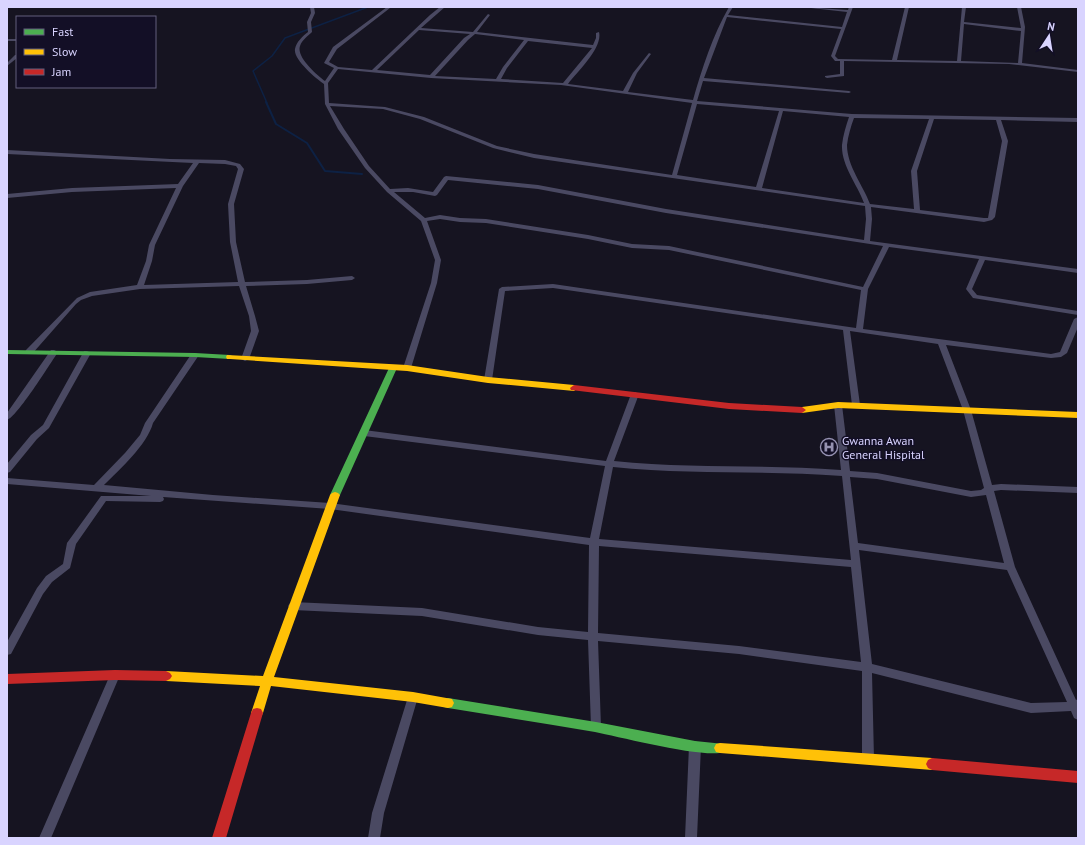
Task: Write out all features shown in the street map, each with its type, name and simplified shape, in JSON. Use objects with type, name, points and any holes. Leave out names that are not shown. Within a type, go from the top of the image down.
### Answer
[{"type":"street","points":[[312,7],[313,13],[309,22],[310,32],[303,38],[297,47],[297,54],[315,76],[326,83]]},
{"type":"street","points":[[373,72],[417,29],[443,7]]},
{"type":"street","points":[[674,176],[701,79],[722,23],[731,7]]},
{"type":"street","points":[[804,7],[850,9],[833,56],[837,60],[1020,64],[1078,71]]},
{"type":"street","points":[[894,61],[908,7]]},
{"type":"street","points":[[958,7],[964,7],[959,62]]},
{"type":"street","points":[[1019,7],[1023,30],[1020,64]]},
{"type":"street","points":[[388,8],[336,48],[326,63],[337,68],[373,72],[431,77],[565,84],[694,102],[852,116],[1078,120]]},
{"type":"street","points":[[431,77],[462,43],[474,33],[488,15]]},
{"type":"street","points":[[725,16],[843,28]]},
{"type":"street","points":[[962,23],[1023,30]]},
{"type":"street","points":[[417,29],[474,33],[595,47]]},
{"type":"street","points":[[565,84],[595,47],[600,37],[598,33]]},
{"type":"street","points":[[498,80],[504,68],[527,39]]},
{"type":"street","points":[[625,92],[635,73],[649,54]]},
{"type":"street","points":[[7,65],[16,57]]},
{"type":"street","points":[[827,77],[842,75],[842,61]]},
{"type":"street","points":[[337,68],[326,83],[326,104],[367,167],[389,191],[424,220],[438,260],[434,283],[407,368]]},
{"type":"street","points":[[701,79],[849,92]]},
{"type":"street","points":[[326,104],[383,108],[422,118],[487,144],[509,151],[868,205],[984,220],[992,217],[1005,141],[998,118]]},
{"type":"street","points":[[759,188],[782,110]]},
{"type":"street","points":[[852,116],[846,132],[844,151],[849,166],[868,205],[868,242]]},
{"type":"street","points":[[917,211],[913,176],[932,117]]},
{"type":"street","points":[[7,152],[57,153],[126,159],[234,163],[238,165],[241,169],[231,204],[232,242],[255,331],[245,359]]},
{"type":"street","points":[[140,288],[149,261],[152,245],[180,186],[197,162]]},
{"type":"street","points":[[389,191],[414,189],[418,192],[435,194],[446,178],[538,187],[666,211],[868,242],[1078,271]]},
{"type":"street","points":[[7,196],[72,190],[180,186]]},
{"type":"street","points":[[424,220],[440,217],[460,220],[486,220],[632,246],[669,248],[866,289]]},
{"type":"street","points":[[858,330],[866,289],[887,244]]},
{"type":"street","points":[[983,258],[970,290],[975,297],[1078,313]]},
{"type":"street","points":[[29,352],[79,299],[90,294],[140,288],[315,281],[352,278]]},
{"type":"street","points":[[488,380],[502,289],[553,286],[941,342],[1058,355],[1063,353],[1078,319]]},
{"type":"street","points":[[846,328],[856,405]]},
{"type":"street","points":[[941,342],[967,410],[1010,567],[1075,705],[1078,715]]},
{"type":"street","points":[[7,352],[194,355],[407,368],[488,380],[635,394],[729,406],[804,410],[838,405],[856,405],[1078,416]]},
{"type":"street","points":[[7,418],[54,352]]},
{"type":"street","points":[[7,470],[34,437],[46,426],[87,353]]},
{"type":"street","points":[[194,355],[149,423],[149,428],[146,433],[97,487],[213,498]]},
{"type":"street","points":[[218,838],[267,681],[330,506],[393,368]]},
{"type":"street","points":[[596,727],[593,636],[594,542],[609,464],[635,394]]},
{"type":"street","points":[[838,405],[867,667],[868,759]]},
{"type":"street","points":[[364,433],[642,467],[805,470],[845,473],[907,480],[971,494],[983,493],[988,489],[1001,487],[1078,490]]},
{"type":"street","points":[[7,481],[261,502],[330,506],[594,542],[856,564]]},
{"type":"street","points":[[7,652],[40,591],[48,580],[67,566],[72,543],[104,498],[261,502]]},
{"type":"street","points":[[854,546],[1010,567]]},
{"type":"street","points":[[293,606],[422,612],[538,631],[738,650],[867,667],[1031,708],[1075,705]]},
{"type":"street","points":[[45,838],[115,675]]},
{"type":"street","points":[[7,679],[115,675],[183,676],[267,681],[413,697],[596,727],[695,746],[1078,777]]},
{"type":"street","points":[[374,838],[378,813],[413,697]]},
{"type":"street","points":[[691,838],[695,746]]},
{"type":"waterway","points":[[267,103],[253,71],[272,56],[285,38],[368,7]]},
{"type":"waterway","points":[[266,102],[276,124],[307,143],[325,171],[362,174]]},
{"type":"traffic: fast","points":[[7,352],[195,355],[230,357]]},
{"type":"traffic: fast","points":[[335,495],[393,368]]},
{"type":"traffic: fast","points":[[448,703],[596,727],[695,746],[720,748]]},
{"type":"traffic: slow","points":[[230,357],[407,368],[488,380],[574,388]]},
{"type":"traffic: slow","points":[[802,410],[838,405],[1078,415]]},
{"type":"traffic: slow","points":[[257,713],[267,681],[335,495]]},
{"type":"traffic: slow","points":[[166,676],[267,681],[413,697],[448,703]]},
{"type":"traffic: slow","points":[[720,748],[932,764]]},
{"type":"traffic: jam","points":[[574,388],[729,406],[802,410]]},
{"type":"traffic: jam","points":[[7,679],[115,675],[166,676]]},
{"type":"traffic: jam","points":[[219,838],[257,713]]},
{"type":"traffic: jam","points":[[932,764],[1078,777]]},
{"type":"place","name":"Gwanna Awan General Hispital","points":[[829,447]]}]
